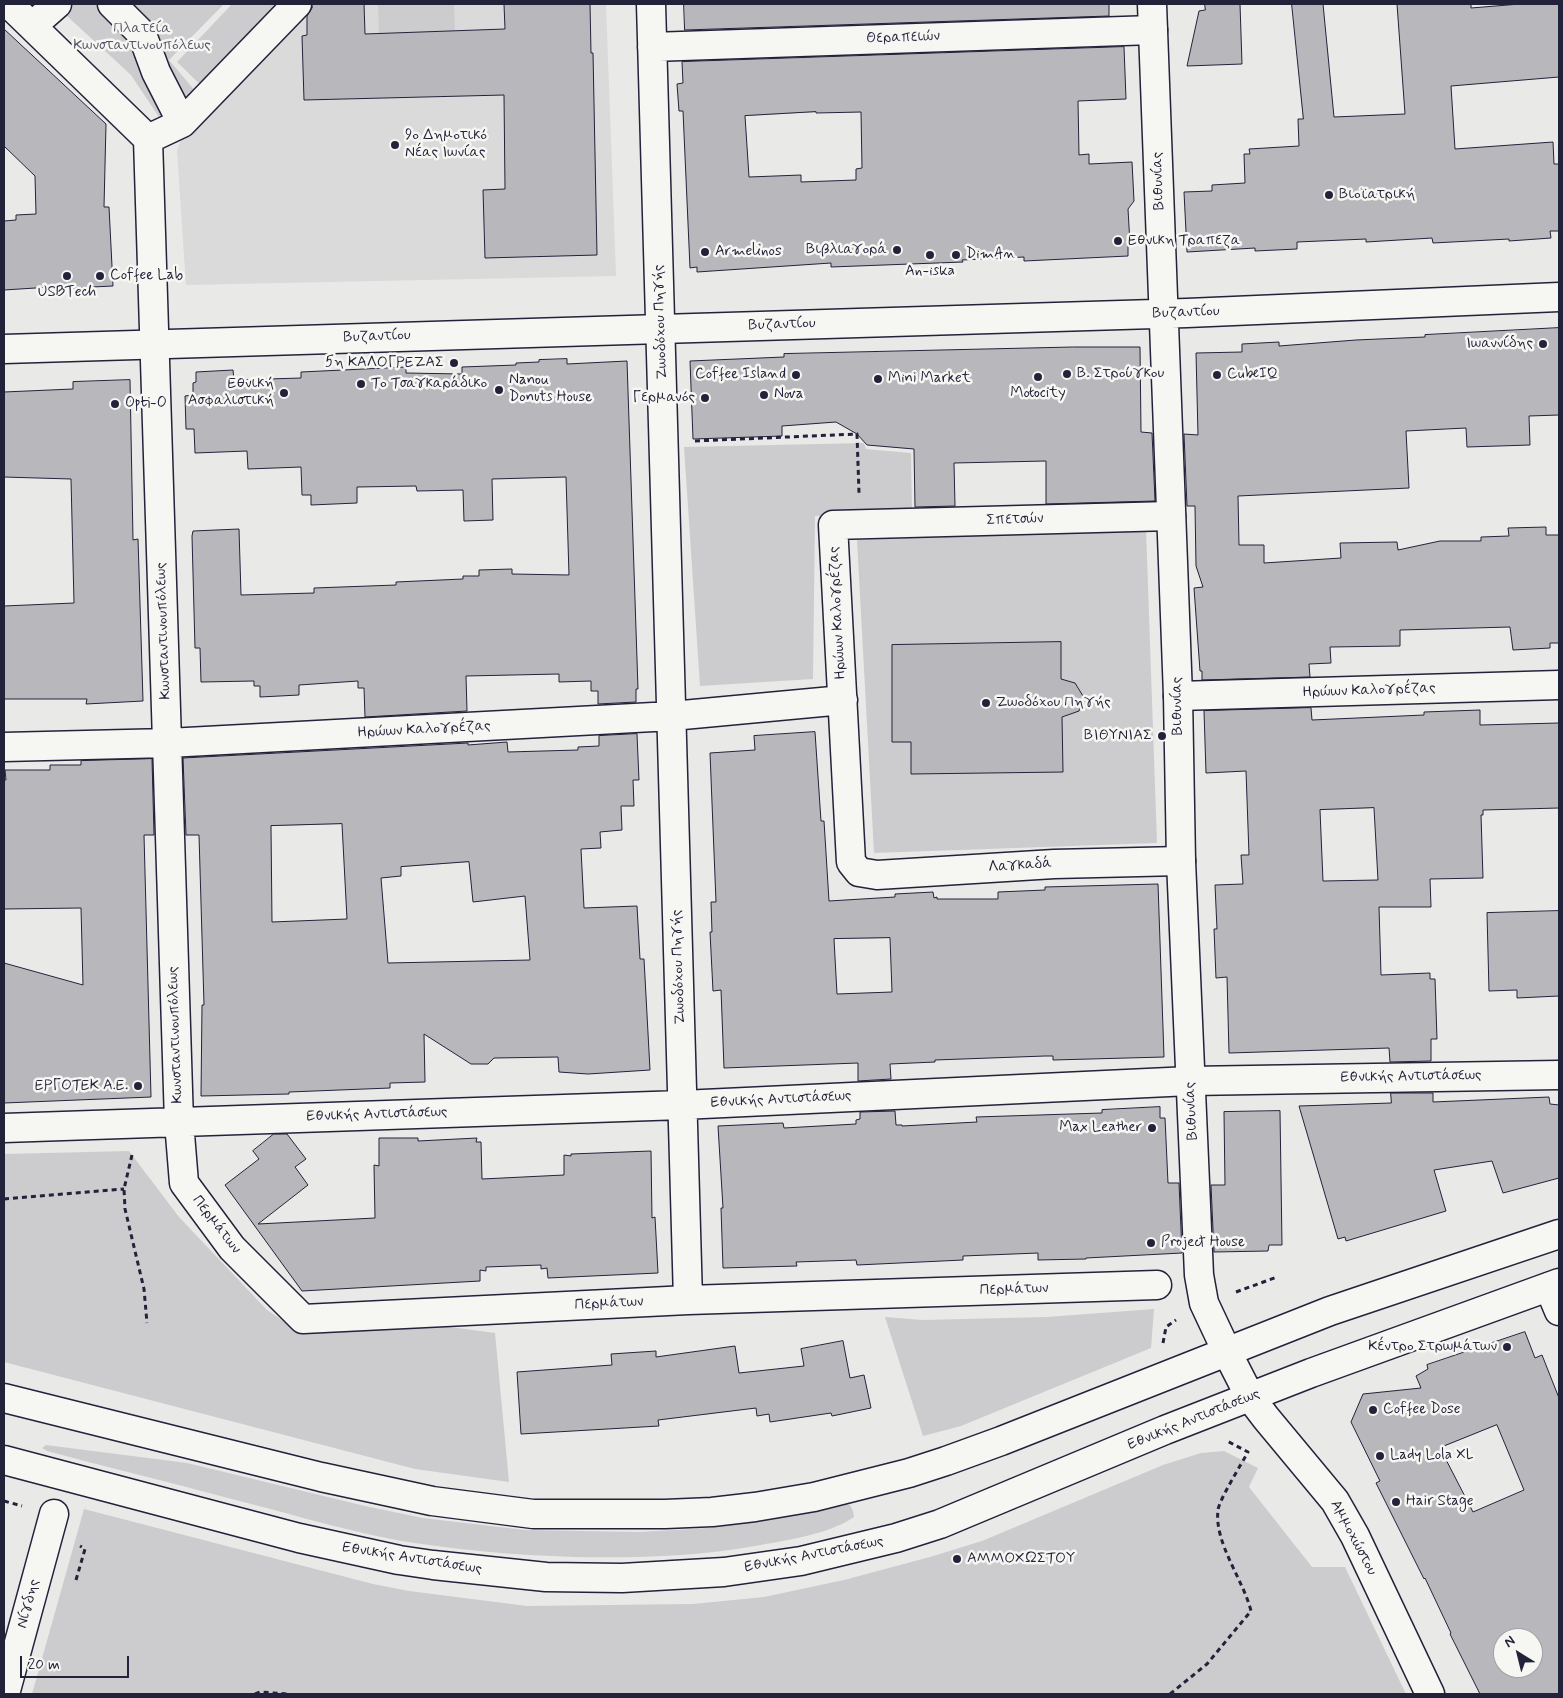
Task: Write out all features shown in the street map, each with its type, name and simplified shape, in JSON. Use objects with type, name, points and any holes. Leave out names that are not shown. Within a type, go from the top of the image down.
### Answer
[{"type":"street","points":[[9,4],[148,139],[182,123],[297,4]]},
{"type":"street","points":[[32,26],[57,4]]},
{"type":"street","points":[[112,4],[142,34],[156,72],[182,123]]},
{"type":"street","name":"Ζωοδόχου Πηγής","points":[[651,4],[688,1300]]},
{"type":"street","name":"Θεραπειών","points":[[652,47],[1153,17]]},
{"type":"street","name":"Βιθυνίας","points":[[1153,17],[1178,696],[1181,860],[1199,1275],[1204,1304],[1226,1352],[1258,1407]]},
{"type":"street","name":"Κωνσταντινουπόλεως","points":[[148,139],[168,743],[168,1123]]},
{"type":"street","name":"Βυζαντίου","points":[[4,349],[1163,313],[1559,297]]},
{"type":"street","name":"Σπετσών","points":[[832,525],[1171,516]]},
{"type":"street","name":"Ηρώων Καλογρέζας","points":[[832,525],[851,862],[859,872]]},
{"type":"street","name":"Ηρώων Καλογρέζας","points":[[1178,696],[1559,685]]},
{"type":"street","name":"Ηρώων Καλογρέζας","points":[[4,747],[168,743],[672,716],[843,700]]},
{"type":"street","name":"Λαγκαδά","points":[[859,872],[878,875],[1054,864],[1181,860]]},
{"type":"street","name":"Εθνικής Αντιστάσεως","points":[[4,1128],[682,1105],[1190,1081],[1559,1075]]},
{"type":"street","name":"Περμάτων","points":[[168,1123],[184,1183],[232,1248],[302,1319],[688,1300],[1157,1285]]},
{"type":"street","points":[[4,1398],[321,1477],[432,1502],[532,1514],[712,1512],[814,1497],[909,1473],[1001,1441],[1330,1311],[1559,1234]]},
{"type":"street","name":"Εθνικής Αντιστάσεως","points":[[4,1460],[299,1538],[425,1564],[546,1576],[622,1578],[688,1576],[801,1561],[905,1536],[1258,1407],[1311,1373],[1556,1293]]},
{"type":"street","name":"Αμμοχώστου","points":[[1258,1407],[1334,1501],[1355,1536],[1430,1694]]},
{"type":"street","name":"Νίγδης","points":[[5,1694],[54,1514]]},
{"type":"path","points":[[664,442],[857,434],[860,524]]},
{"type":"path","points":[[147,1324],[144,1288],[125,1209],[124,1189],[134,1146],[168,1123]]},
{"type":"path","points":[[4,1199],[124,1189]]},
{"type":"path","points":[[1162,1352],[1166,1327],[1204,1304],[1277,1277]]},
{"type":"path","points":[[1170,1694],[1207,1664],[1251,1611],[1248,1597],[1218,1530],[1218,1508],[1248,1452],[1222,1438],[1258,1407]]},
{"type":"path","points":[[255,1694],[260,1692],[288,1694]]},
{"type":"shaded area","name":"9ο Δημοτικό Νέας Ιωνίας","points":[[304,4],[606,4],[616,276],[186,285],[177,151],[181,139],[190,124]]},
{"type":"green space","name":"Πλατεία Κωνσταντινουπόλεως","points":[[54,4],[224,4],[169,60],[196,92],[163,123],[131,75]]},
{"type":"green space","points":[[232,4],[289,4],[207,91],[177,62]]},
{"type":"green space","points":[[378,4],[454,4],[455,32],[379,34]]},
{"type":"green space","points":[[864,443],[866,449],[911,453],[912,512],[815,516],[813,679],[700,686],[684,447]]},
{"type":"green space","points":[[1146,529],[1157,843],[874,853],[857,540]]},
{"type":"green space","points":[[129,1151],[179,1217],[267,1310],[286,1323],[311,1329],[428,1324],[495,1333],[509,1482],[415,1469],[4,1362],[4,1154]]},
{"type":"green space","points":[[1154,1309],[1151,1348],[961,1426],[923,1436],[885,1317],[923,1320],[1047,1317]]},
{"type":"green space","points":[[46,1445],[187,1463],[423,1518],[525,1530],[640,1532],[708,1528],[816,1511],[845,1504],[850,1505],[854,1517],[819,1533],[732,1550],[642,1557],[552,1556],[485,1552],[418,1544],[353,1531],[47,1451],[42,1448]]},
{"type":"green space","points":[[1224,1451],[1258,1468],[1249,1487],[1312,1567],[1345,1567],[1406,1694],[32,1694],[84,1509],[373,1584],[409,1591],[527,1606],[693,1604],[764,1597],[844,1580],[930,1557],[982,1541],[1163,1465],[1201,1453]]},
{"type":"building","points":[[312,4],[364,4],[365,34],[505,29],[504,4],[590,4],[591,53],[593,53],[597,255],[485,258],[483,190],[505,189],[504,95],[304,100],[302,36],[307,35],[307,16],[312,8]]},
{"type":"building","points":[[684,4],[1109,4],[1109,16],[685,30]]},
{"type":"building","points":[[1205,4],[1240,4],[1242,64],[1187,66],[1199,11],[1205,10]]},
{"type":"building","points":[[1292,4],[1323,4],[1334,117],[1405,114],[1397,4],[1471,4],[1471,8],[1520,4],[1559,4],[1559,77],[1451,86],[1455,149],[1553,142],[1554,164],[1559,164],[1559,231],[1550,231],[1551,238],[1509,241],[1509,239],[1433,243],[1432,238],[1366,242],[1366,239],[1297,242],[1297,249],[1255,251],[1255,248],[1187,252],[1184,192],[1212,191],[1212,185],[1245,183],[1244,154],[1250,154],[1249,149],[1299,146],[1298,119],[1303,119]]},
{"type":"building","points":[[4,29],[106,124],[104,207],[109,207],[113,286],[4,290],[4,221],[16,220],[16,215],[36,214],[35,176],[4,146]]},
{"type":"building","points":[[1124,47],[1126,99],[1078,101],[1079,155],[1089,154],[1089,164],[1132,162],[1134,201],[1128,209],[1130,244],[1128,245],[1128,256],[1024,261],[1024,257],[962,260],[963,262],[831,267],[831,263],[697,272],[697,267],[690,268],[683,111],[679,111],[677,84],[683,83],[682,62]],"holes":[[[861,112],[862,168],[856,169],[856,180],[801,182],[801,175],[749,177],[745,116]]]},
{"type":"building","points":[[1559,328],[1559,415],[1529,416],[1530,445],[1467,447],[1466,428],[1406,431],[1409,488],[1238,496],[1239,545],[1264,545],[1264,563],[1341,558],[1340,543],[1397,542],[1398,550],[1440,541],[1481,541],[1481,537],[1509,536],[1508,528],[1546,527],[1546,535],[1559,535],[1559,643],[1550,643],[1550,648],[1513,650],[1510,627],[1400,630],[1400,646],[1330,647],[1331,663],[1309,664],[1310,677],[1202,680],[1194,588],[1203,587],[1196,566],[1195,506],[1187,506],[1184,434],[1198,435],[1196,353],[1242,352],[1242,344],[1279,342],[1279,346],[1425,337],[1425,335]]},
{"type":"building","points":[[1140,347],[1141,432],[1152,433],[1155,501],[1046,504],[1046,461],[954,463],[955,506],[915,507],[914,449],[867,445],[857,434],[836,422],[782,426],[782,436],[693,439],[690,361],[784,357],[784,354]]},
{"type":"building","points":[[567,359],[567,364],[627,361],[638,689],[636,689],[636,702],[598,704],[598,691],[591,691],[591,681],[559,682],[559,674],[466,676],[467,711],[365,717],[364,688],[358,688],[358,681],[299,685],[299,695],[260,697],[260,686],[254,686],[254,681],[201,682],[200,648],[195,648],[193,531],[239,529],[241,595],[314,593],[314,588],[396,585],[396,582],[463,579],[463,576],[479,576],[479,570],[512,569],[512,574],[569,575],[566,477],[492,479],[493,520],[464,521],[463,490],[417,491],[416,486],[357,487],[357,503],[311,505],[311,495],[302,495],[301,467],[248,469],[247,451],[195,453],[194,429],[186,429],[185,396],[193,395],[193,383],[196,382],[196,372],[233,370],[234,380],[301,378],[301,372],[406,367],[406,373],[462,374],[462,367],[516,365],[516,363],[539,362],[539,360]]},
{"type":"building","points":[[130,380],[133,540],[138,539],[143,701],[86,704],[87,699],[4,699],[4,606],[74,603],[71,479],[4,477],[4,392],[73,389],[73,382]]},
{"type":"building","name":"Ζωοδόχου Πηγής","points":[[1061,642],[1061,679],[1075,683],[1083,696],[1079,711],[1062,717],[1063,772],[911,774],[911,742],[892,742],[892,645]]},
{"type":"building","points":[[1311,708],[1312,720],[1424,715],[1424,712],[1480,710],[1480,725],[1559,723],[1559,808],[1483,810],[1483,815],[1481,815],[1483,878],[1430,879],[1431,907],[1379,907],[1381,975],[1430,973],[1430,979],[1435,979],[1437,1039],[1431,1039],[1431,1061],[1390,1062],[1389,1048],[1229,1053],[1227,977],[1216,978],[1214,929],[1217,929],[1215,885],[1243,884],[1241,855],[1249,855],[1246,771],[1206,773],[1204,711]],"holes":[[[1374,808],[1378,880],[1323,881],[1320,810]]]},
{"type":"building","points":[[815,732],[821,821],[824,821],[829,901],[895,897],[895,894],[933,892],[934,898],[937,897],[937,899],[998,899],[998,892],[1045,890],[1045,887],[1158,884],[1164,1057],[1053,1060],[1053,1056],[1045,1056],[935,1060],[935,1062],[890,1064],[891,1079],[858,1081],[858,1063],[724,1068],[721,990],[713,991],[710,932],[712,932],[711,902],[716,902],[710,753],[755,750],[754,736]],"holes":[[[890,938],[892,992],[837,994],[834,939]]]},
{"type":"building","points":[[637,734],[639,780],[633,780],[634,806],[621,806],[622,830],[600,832],[601,848],[581,849],[584,908],[637,906],[640,959],[644,959],[650,1070],[588,1074],[559,1072],[558,1057],[494,1058],[488,1064],[471,1064],[424,1034],[425,1082],[390,1083],[390,1088],[289,1092],[289,1094],[201,1096],[202,1005],[204,1005],[199,835],[186,835],[183,758],[507,742],[508,752],[578,750],[578,747],[599,746],[599,736]],"holes":[[[342,824],[347,919],[272,922],[271,826]],[[469,862],[473,902],[525,896],[530,960],[388,963],[381,878],[401,876],[401,867]]]},
{"type":"building","points":[[152,759],[154,835],[144,835],[151,1097],[4,1103],[4,963],[83,985],[81,908],[4,909],[5,770],[50,770],[50,765],[81,765],[81,761]]},
{"type":"building","points":[[1559,911],[1559,996],[1517,998],[1517,990],[1489,991],[1487,913]]},
{"type":"building","points":[[1391,1093],[1433,1093],[1433,1102],[1549,1097],[1550,1104],[1559,1105],[1559,1178],[1503,1193],[1492,1161],[1434,1170],[1446,1211],[1346,1241],[1345,1237],[1338,1239],[1299,1106],[1391,1103]]},
{"type":"building","points":[[1160,1107],[1160,1118],[1165,1118],[1168,1183],[1179,1183],[1182,1253],[1038,1260],[1038,1253],[963,1256],[963,1260],[857,1265],[856,1260],[796,1262],[797,1266],[723,1268],[721,1208],[723,1208],[718,1126],[783,1123],[784,1128],[856,1124],[856,1120],[860,1119],[860,1112],[895,1111],[896,1125],[902,1126],[977,1122],[976,1117],[1102,1113],[1102,1110]]},
{"type":"building","points":[[1280,1111],[1282,1245],[1269,1245],[1268,1251],[1214,1252],[1211,1185],[1225,1185],[1224,1112]]},
{"type":"building","points":[[274,1134],[287,1134],[306,1159],[295,1167],[308,1185],[258,1224],[375,1218],[374,1165],[379,1166],[379,1138],[418,1138],[418,1141],[477,1138],[476,1142],[481,1142],[482,1179],[564,1175],[564,1155],[651,1151],[652,1218],[655,1217],[658,1273],[548,1278],[547,1268],[541,1269],[541,1265],[486,1267],[486,1271],[480,1270],[480,1281],[302,1291],[225,1185],[259,1159],[253,1151]]},
{"type":"building","points":[[1525,1332],[1535,1358],[1542,1355],[1559,1398],[1559,1694],[1480,1694],[1425,1578],[1376,1483],[1380,1481],[1351,1422],[1363,1394],[1421,1388],[1416,1376],[1428,1369],[1427,1365]],"holes":[[[1497,1425],[1524,1490],[1473,1512],[1440,1448]]]},
{"type":"building","points":[[843,1341],[850,1378],[864,1375],[871,1408],[832,1416],[831,1413],[770,1422],[769,1414],[757,1416],[756,1408],[658,1420],[659,1426],[521,1434],[517,1372],[612,1365],[611,1354],[656,1351],[656,1357],[735,1346],[739,1373],[804,1366],[801,1349]]},
{"type":"place","name":"9ο Δημοτικό Νέας Ιωνίας","points":[[395,145]]},
{"type":"place","name":"Βιοϊατρική","points":[[1329,195]]},
{"type":"place","name":"Εθνικη Τραπεζα","points":[[1118,241]]},
{"type":"place","name":"Βιβλιαγορά","points":[[897,250]]},
{"type":"place","name":"Armelinos","points":[[705,252]]},
{"type":"place","name":"An-iska","points":[[930,255]]},
{"type":"place","name":"DimAn","points":[[956,255]]},
{"type":"place","name":"USBTech","points":[[67,276]]},
{"type":"place","name":"Coffee Lab","points":[[100,276]]},
{"type":"place","name":"Ιωαννίδης","points":[[1543,344]]},
{"type":"place","name":"5η ΚΑΛΟΓΡΕΖΑΣ","points":[[454,363]]},
{"type":"place","name":"Β. Στρούγκου","points":[[1067,374]]},
{"type":"place","name":"Coffee Island","points":[[796,375]]},
{"type":"place","name":"CubeIQ","points":[[1217,375]]},
{"type":"place","name":"Motocity","points":[[1038,377]]},
{"type":"place","name":"Mini Market","points":[[878,379]]},
{"type":"place","name":"Το Τσαγκαράδικο","points":[[361,384]]},
{"type":"place","name":"Nanou Donuts House","points":[[499,390]]},
{"type":"place","name":"Εθνική Ασφαλιστική","points":[[284,393]]},
{"type":"place","name":"Nova","points":[[764,395]]},
{"type":"place","name":"Γερμανός","points":[[705,398]]},
{"type":"place","name":"Opti-O","points":[[115,404]]},
{"type":"place","name":"Ζωοδόχου Πηγής","points":[[986,703]]},
{"type":"place","name":"ΒΙΘΥΝΙΑΣ","points":[[1162,736]]},
{"type":"place","name":"ΕΡΓΟΤΕΚ Α.Ε.","points":[[138,1086]]},
{"type":"place","name":"Max Leather","points":[[1152,1128]]},
{"type":"place","name":"Project House","points":[[1151,1243]]},
{"type":"place","name":"Κέντρο Στρωμάτων","points":[[1507,1347]]},
{"type":"place","name":"Coffee Dose","points":[[1373,1410]]},
{"type":"place","name":"Lady Lola XL","points":[[1380,1456]]},
{"type":"place","name":"Hair Stage","points":[[1396,1502]]},
{"type":"place","name":"ΑΜΜΟΧΩΣΤΟΥ","points":[[957,1559]]}]
